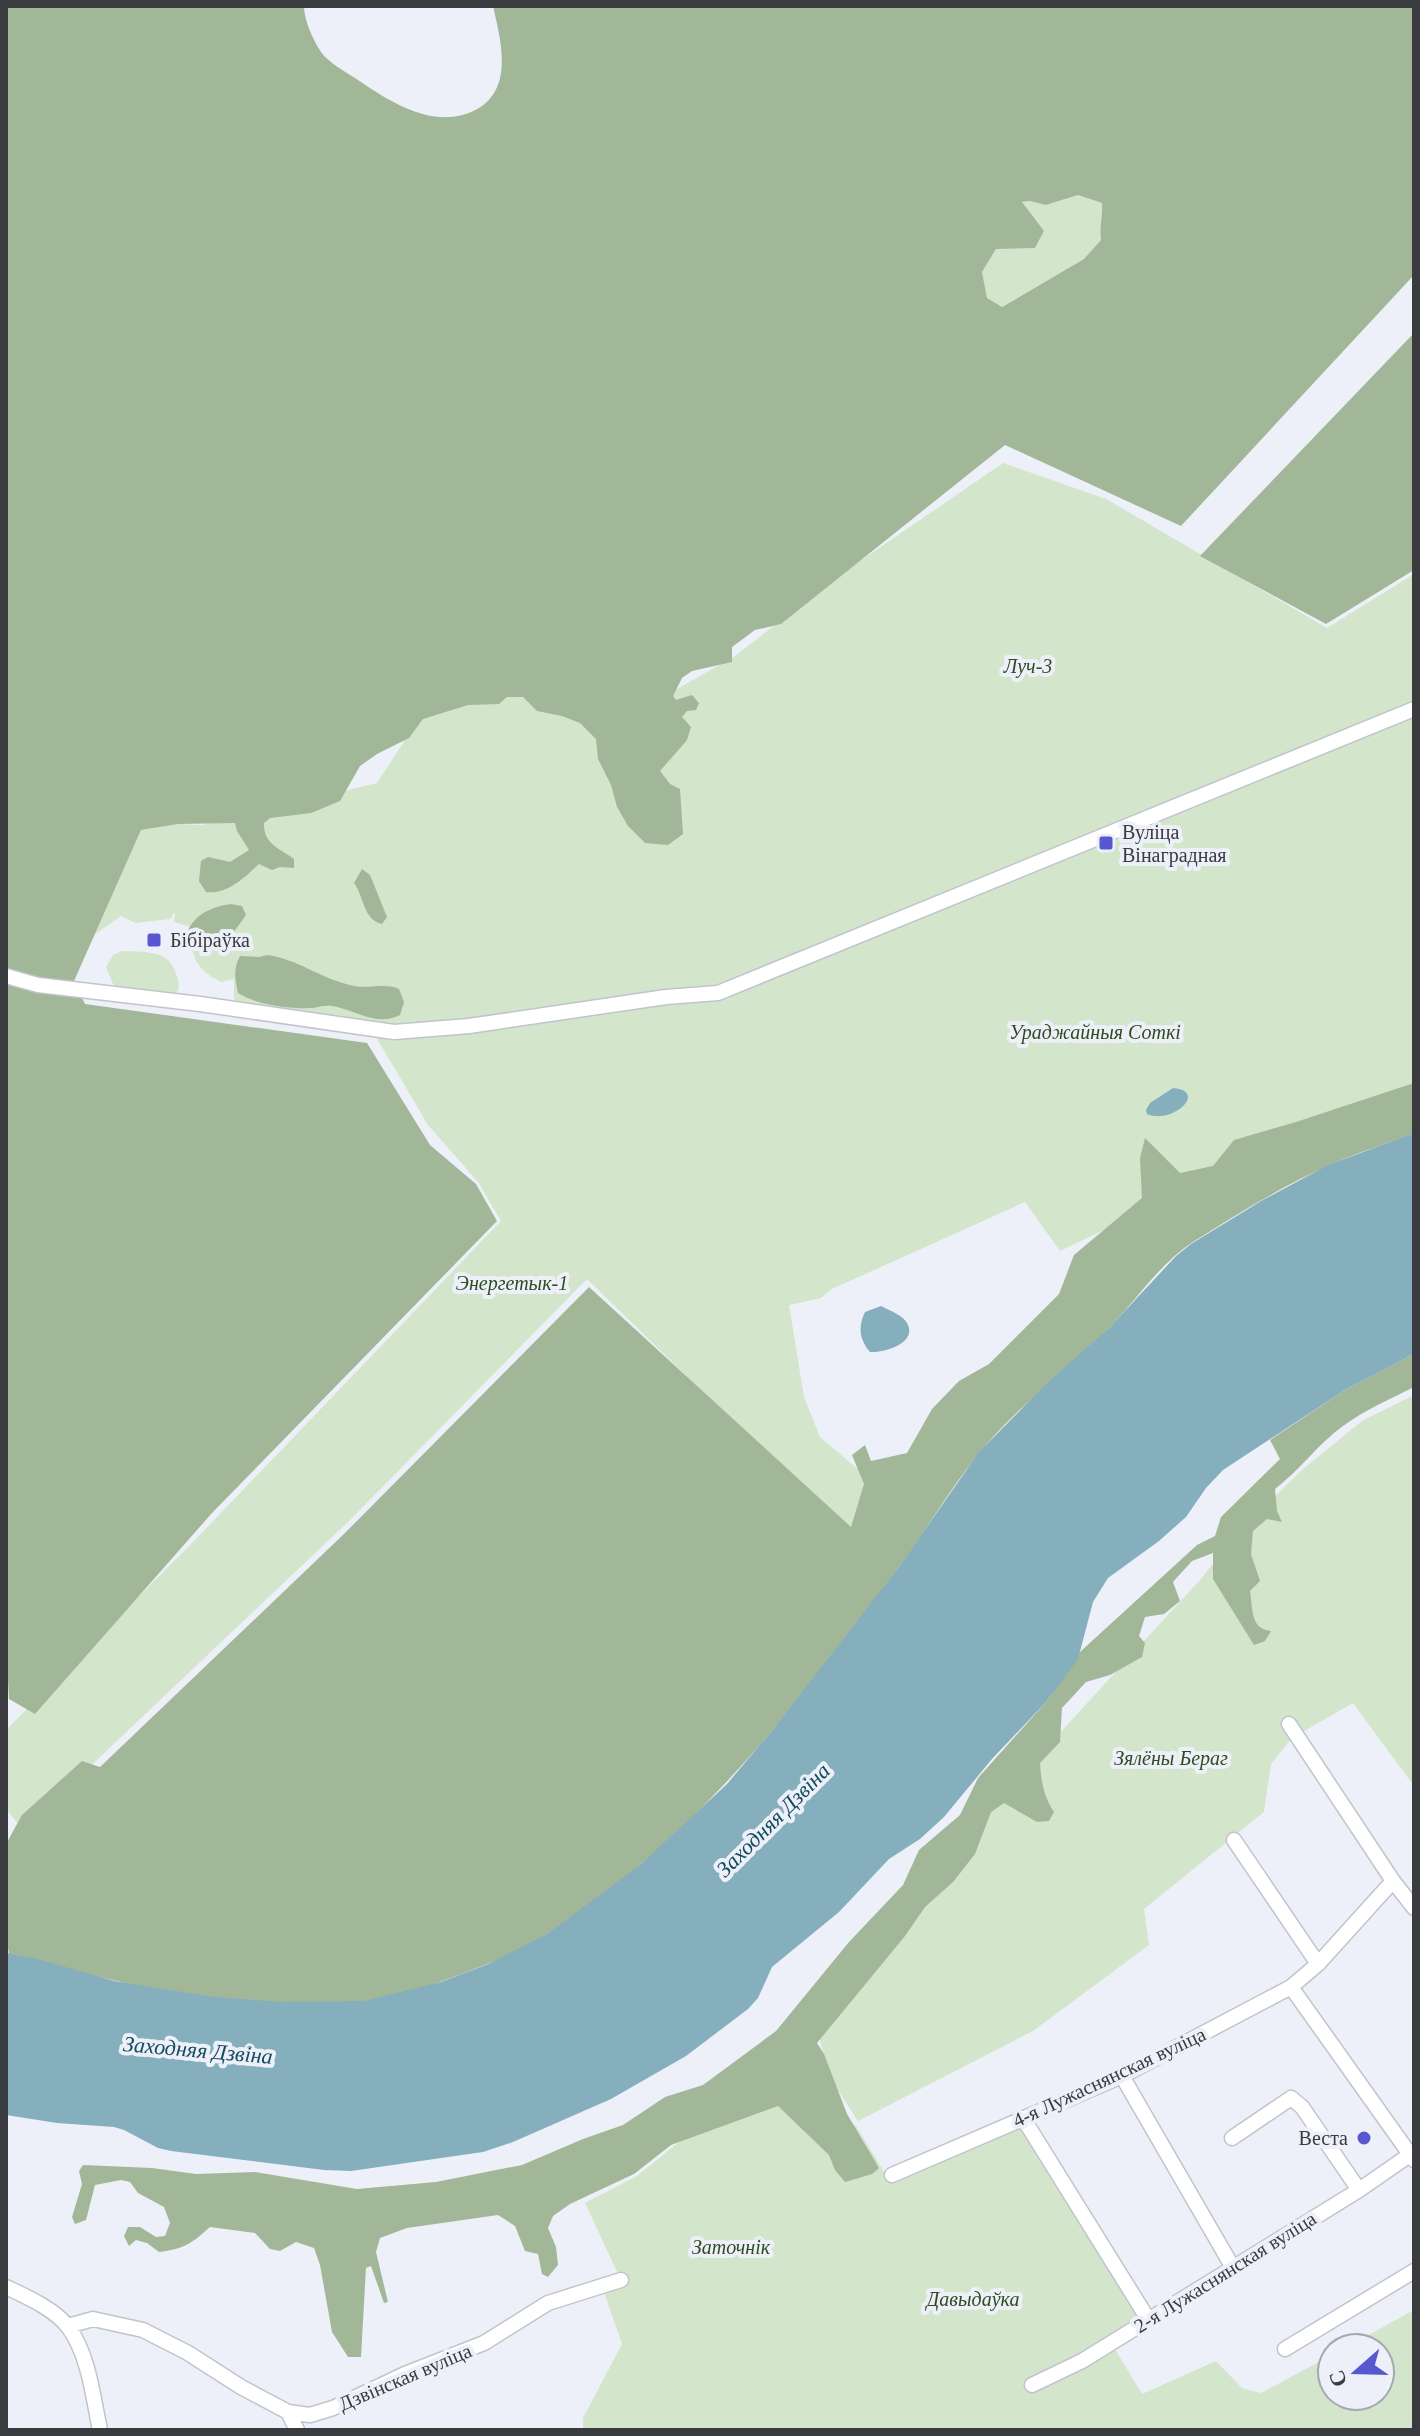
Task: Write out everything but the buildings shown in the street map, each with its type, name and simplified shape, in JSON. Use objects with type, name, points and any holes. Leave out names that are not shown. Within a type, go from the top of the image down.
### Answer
[{"type":"street","points":[[6,976],[51,987],[200,1004],[369,1030],[407,1032],[666,997],[718,993],[1414,709]]},
{"type":"street","points":[[1289,1724],[1414,1908]]},
{"type":"street","points":[[1234,1840],[1318,1964]]},
{"type":"street","name":"4-я Лужаснянская вуліца","points":[[892,2175],[1122,2076],[1291,1987],[1318,1964],[1393,1881]]},
{"type":"street","points":[[1291,1987],[1413,2156]]},
{"type":"street","points":[[1122,2076],[1232,2266]]},
{"type":"street","points":[[1232,2138],[1291,2098],[1302,2107],[1359,2190]]},
{"type":"street","points":[[1023,2118],[1148,2319]]},
{"type":"street","name":"2-я Лужаснянская вуліца","points":[[1032,2385],[1082,2361],[1413,2156]]},
{"type":"street","points":[[1285,2349],[1414,2271]]},
{"type":"street","name":"Дзвінская вуліца","points":[[288,2412],[310,2415],[333,2408],[405,2374],[484,2343],[548,2303],[614,2282]]},
{"type":"street","points":[[6,2287],[24,2295],[68,2326],[86,2368],[100,2430]]},
{"type":"street","points":[[68,2326],[93,2319],[143,2330],[288,2412],[297,2430]]},
{"type":"green space","points":[[6,6],[304,6],[315,42],[332,63],[399,105],[431,116],[447,117],[463,115],[479,108],[491,98],[498,84],[502,56],[493,6],[1414,6],[1414,275],[1181,526],[1005,445],[781,624],[755,630],[732,647],[732,662],[692,671],[682,678],[673,696],[676,700],[692,695],[699,703],[696,710],[687,711],[682,717],[691,727],[687,740],[660,771],[670,784],[680,789],[683,834],[668,845],[645,843],[628,826],[598,759],[596,739],[580,723],[537,711],[523,697],[507,697],[499,704],[468,705],[423,719],[409,738],[360,766],[340,801],[311,813],[270,818],[264,823],[266,836],[273,845],[294,859],[294,868],[272,870],[259,864],[228,888],[206,892],[199,881],[201,861],[208,857],[230,862],[249,850],[235,823],[178,824],[141,830],[74,981],[85,1004],[367,1043],[430,1145],[476,1184],[497,1221],[212,1513],[35,1714],[9,1699],[6,1644]],"holes":[[[1078,195],[1102,203],[1101,240],[1084,259],[1002,307],[987,298],[982,272],[996,249],[1035,248],[1044,231],[1022,202],[1046,205]]]},
{"type":"green space","points":[[1078,195],[1102,203],[1101,240],[1084,259],[1001,307],[987,298],[982,272],[996,249],[1035,248],[1044,231],[1021,203],[1030,201],[1046,205]]},
{"type":"green space","points":[[1414,333],[1414,570],[1326,624],[1200,556]]},
{"type":"green space","points":[[1003,463],[1106,499],[1327,628],[1414,574],[1414,1094],[1369,1103],[1060,1251],[1025,1202],[832,1289],[821,1298],[789,1305],[804,1397],[820,1437],[867,1477],[856,1541],[587,1279],[351,1519],[23,1830],[6,1809],[6,1730],[193,1542],[501,1221],[478,1182],[428,1125],[376,1037],[234,1000],[234,979],[221,982],[211,976],[200,966],[192,950],[203,939],[223,946],[226,943],[234,945],[234,939],[174,922],[175,912],[170,919],[135,923],[121,916],[94,935],[141,830],[178,824],[203,825],[377,783],[420,717],[519,689],[635,713],[735,656],[834,579]]},
{"type":"green space","points":[[362,869],[370,875],[387,917],[382,924],[367,913],[354,883]]},
{"type":"green space","points":[[231,904],[242,906],[246,915],[223,946],[203,939],[192,950],[184,946],[189,928],[199,916]]},
{"type":"green space","points":[[122,951],[153,953],[166,959],[177,976],[178,991],[171,994],[119,988],[113,984],[106,967],[113,955]]},
{"type":"green space","points":[[268,955],[289,960],[350,985],[399,989],[404,1002],[400,1015],[383,1019],[332,1006],[284,1007],[254,1001],[238,993],[235,974],[240,956]]},
{"type":"green space","points":[[1414,1083],[1414,1133],[1296,1181],[1210,1231],[1169,1261],[1107,1330],[1020,1410],[979,1453],[861,1618],[740,1767],[696,1814],[649,1857],[600,1897],[537,1940],[493,1962],[401,1994],[366,2001],[304,2004],[173,1992],[9,1954],[6,1937],[6,1844],[22,1815],[82,1761],[100,1767],[345,1533],[589,1287],[851,1527],[864,1484],[852,1455],[865,1445],[871,1461],[907,1453],[932,1409],[959,1381],[989,1364],[1059,1294],[1074,1255],[1142,1198],[1140,1158],[1145,1138],[1180,1173],[1213,1166],[1234,1140]]},
{"type":"green space","points":[[1414,1354],[1414,1387],[1360,1415],[1325,1441],[1275,1489],[1277,1511],[1282,1522],[1267,1519],[1253,1531],[1251,1554],[1260,1581],[1250,1591],[1252,1611],[1259,1626],[1271,1631],[1265,1641],[1254,1645],[1213,1579],[1213,1553],[1192,1561],[1173,1582],[1180,1601],[1164,1614],[1145,1617],[1139,1636],[1145,1643],[1142,1657],[1110,1675],[1086,1682],[1062,1708],[1060,1742],[1040,1763],[1044,1789],[1054,1812],[1049,1821],[1037,1822],[1004,1803],[991,1812],[975,1854],[953,1882],[925,1907],[817,2043],[847,2114],[879,2168],[872,2174],[845,2182],[835,2170],[829,2155],[778,2106],[671,2145],[634,2174],[570,2204],[553,2216],[548,2228],[556,2247],[558,2265],[548,2277],[542,2274],[538,2254],[525,2251],[515,2226],[498,2215],[407,2228],[380,2238],[376,2252],[388,2302],[384,2303],[371,2266],[366,2268],[361,2357],[348,2357],[332,2332],[314,2248],[296,2242],[280,2251],[270,2249],[255,2233],[210,2227],[192,2242],[175,2249],[159,2252],[147,2243],[136,2240],[129,2246],[124,2236],[128,2227],[140,2227],[156,2237],[165,2236],[170,2223],[164,2207],[138,2193],[130,2182],[121,2180],[95,2185],[86,2220],[75,2224],[72,2217],[82,2184],[79,2171],[83,2165],[152,2168],[196,2174],[255,2172],[357,2189],[436,2182],[522,2165],[623,2125],[665,2097],[703,2085],[776,2031],[849,1942],[903,1885],[919,1850],[960,1815],[978,1778],[1047,1701],[1081,1651],[1197,1545],[1215,1536],[1221,1517],[1280,1459],[1270,1440],[1345,1390]]},
{"type":"green space","name":"Зялёны Бераг","points":[[1414,1395],[1414,1786],[1353,1703],[1292,1738],[1271,1764],[1264,1812],[1144,1909],[1149,1945],[1033,2031],[858,2121],[830,2078],[819,2037],[980,1820],[1200,1580],[1239,1531],[1303,1469],[1362,1421]]},
{"type":"green space","points":[[824,2096],[856,2126],[889,2180],[1020,2124],[1142,2319],[1110,2341],[1142,2394],[1216,2361],[1242,2388],[1261,2393],[1316,2364],[1316,2412],[1396,2412],[1396,2332],[1374,2332],[1414,2310],[1414,2430],[583,2430],[583,2418],[622,2344],[605,2295],[620,2278],[585,2203],[637,2176],[695,2129],[764,2099]]},
{"type":"water","points":[[1173,1088],[1183,1090],[1188,1095],[1183,1106],[1167,1115],[1147,1114],[1150,1103]]},
{"type":"water","name":"Заходняя Дзвіна","points":[[1414,1133],[1414,1354],[1345,1390],[1223,1470],[1186,1517],[1108,1578],[1093,1602],[1078,1659],[1047,1701],[992,1759],[944,1817],[920,1839],[889,1859],[839,1912],[772,1967],[758,1998],[748,2009],[686,2056],[611,2099],[513,2142],[483,2152],[351,2171],[171,2151],[114,2127],[6,2115],[6,1953],[35,1958],[114,1981],[214,1997],[283,2002],[364,2001],[441,1982],[488,1964],[547,1934],[641,1864],[727,1784],[899,1567],[979,1452],[1045,1385],[1109,1328],[1176,1256],[1261,1201],[1328,1165]]},
{"type":"water","points":[[881,1306],[903,1319],[909,1332],[897,1346],[870,1352],[862,1338],[861,1323],[865,1312]]},
{"type":"place","name":"Вуліца Вінаградная","points":[[1106,843]]},
{"type":"place","name":"Бібіраўка","points":[[154,940]]},
{"type":"place","name":"Веста","points":[[1364,2138]]},
{"type":"park label","name":"Луч-3","points":[[1028,666]]},
{"type":"park label","name":"Ураджайныя Соткі","points":[[1095,1032]]},
{"type":"park label","name":"Энергетык-1","points":[[512,1283]]},
{"type":"park label","name":"Заточнік","points":[[731,2247]]},
{"type":"park label","name":"Давыдаўка","points":[[973,2299]]}]
